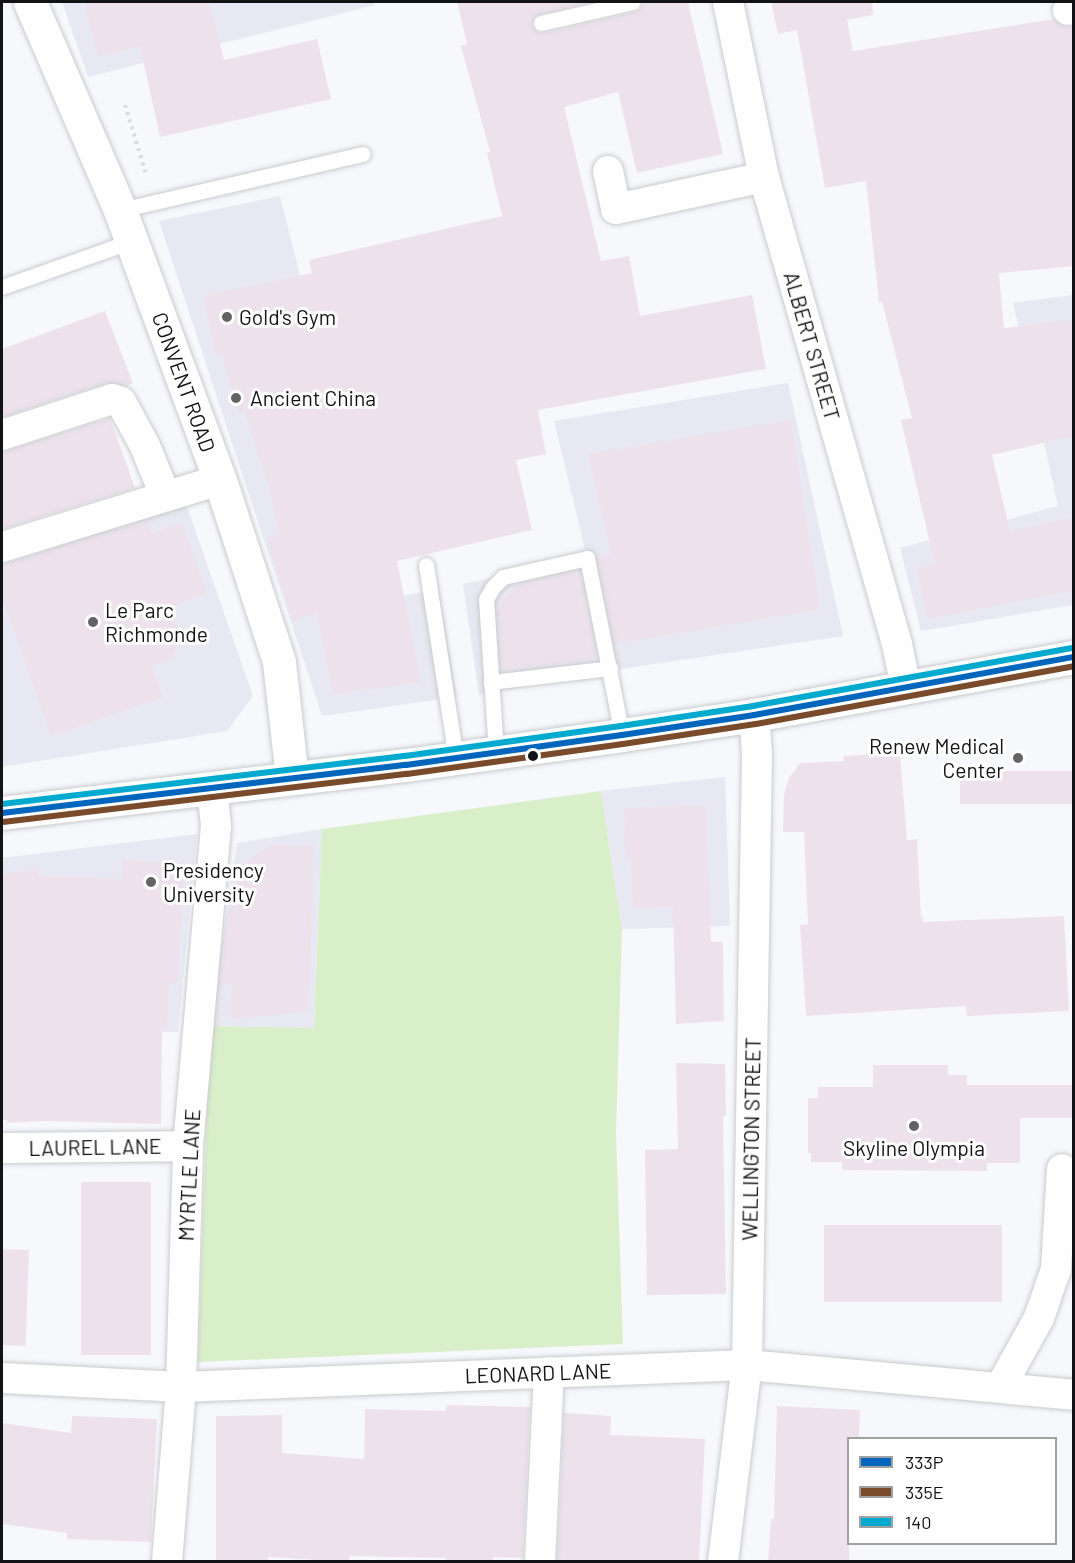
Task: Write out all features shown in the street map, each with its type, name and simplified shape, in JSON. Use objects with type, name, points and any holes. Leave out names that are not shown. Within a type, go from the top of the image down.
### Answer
[{"type":"main road","name":"CONVENT ROAD","points":[[30,2],[120,210],[220,480],[279,662],[292,777]]},
{"type":"main road","points":[[2,813],[496,753],[621,735],[754,715],[1074,657]]},
{"type":"street","name":"ALBERT STREET","points":[[728,2],[764,177],[897,644],[906,688]]},
{"type":"street","points":[[608,171],[616,209],[764,177]]},
{"type":"street","points":[[2,435],[112,399],[121,402],[145,446],[165,495]]},
{"type":"street","points":[[2,547],[165,495],[220,480]]},
{"type":"street","name":"WELLINGTON STREET","points":[[723,1562],[747,1365],[757,754],[754,715]]},
{"type":"street","name":"MYRTLE LANE","points":[[167,1562],[181,1387],[188,1146],[216,826],[212,788]]},
{"type":"street","name":"LAUREL LANE","points":[[2,1148],[188,1146]]},
{"type":"street","points":[[1001,1386],[1038,1318],[1053,1278],[1060,1228],[1062,1169]]},
{"type":"street","name":"LEONARD LANE","points":[[2,1378],[181,1387],[747,1365],[1001,1386],[1074,1395]]},
{"type":"street","points":[[540,1562],[549,1372]]},
{"type":"lane","points":[[541,23],[633,2]]},
{"type":"lane","points":[[120,210],[149,201],[154,204],[363,154]]},
{"type":"lane","points":[[2,287],[132,241]]},
{"type":"lane","points":[[496,753],[486,599],[503,577],[587,558],[610,668],[621,735]]},
{"type":"lane","points":[[426,565],[456,758]]},
{"type":"lane","points":[[491,682],[610,668]]},
{"type":"path","points":[[125,105],[154,204]]},
{"type":"shaded area","points":[[62,2],[374,2],[375,5],[88,77]]},
{"type":"shaded area","points":[[280,196],[382,600],[439,589],[457,697],[322,716],[159,221]]},
{"type":"shaded area","points":[[1073,295],[1073,605],[921,631],[900,548],[1058,506],[1013,303]]},
{"type":"shaded area","points":[[788,383],[843,636],[627,668],[479,695],[463,584],[587,557],[554,421]]},
{"type":"shaded area","points":[[185,501],[253,696],[227,731],[2,767],[2,566]]},
{"type":"shaded area","points":[[725,777],[730,926],[622,929],[601,791]]},
{"type":"shaded area","points":[[322,829],[314,1028],[210,1026],[237,843]]},
{"type":"shaded area","points":[[197,834],[178,1032],[48,1029],[48,959],[2,964],[2,858]]},
{"type":"green space","points":[[601,791],[622,929],[616,1133],[623,1344],[198,1362],[210,1026],[314,1028],[322,829]]},
{"type":"building","points":[[84,2],[209,2],[224,60],[317,39],[331,99],[160,137],[140,46],[98,57]]},
{"type":"building","points":[[457,2],[591,2],[535,16],[532,26],[538,32],[543,33],[635,12],[640,9],[643,2],[688,2],[723,154],[637,173],[618,92],[564,107],[601,261],[629,256],[640,316],[752,295],[766,369],[538,410],[546,454],[516,460],[532,530],[397,561],[421,682],[333,694],[317,613],[293,621],[266,537],[279,533],[269,487],[244,411],[239,413],[221,354],[216,355],[203,296],[312,273],[309,260],[502,216],[487,153],[490,152],[461,46],[467,44]]},
{"type":"building","points":[[771,2],[872,2],[873,15],[847,20],[853,51],[1054,19],[1063,26],[1074,27],[1074,266],[999,273],[1004,328],[1074,320],[1074,436],[992,455],[1010,531],[1074,518],[1074,590],[927,619],[917,568],[935,564],[901,420],[912,418],[882,302],[879,303],[866,181],[825,188],[797,30],[778,34]]},
{"type":"building","points":[[105,311],[133,383],[127,386],[107,383],[2,417],[2,349]]},
{"type":"building","points":[[110,418],[135,488],[2,529],[2,452]]},
{"type":"building","points":[[791,420],[820,609],[614,644],[597,558],[611,554],[588,454]]},
{"type":"building","name":"Le Parc Richmonde","points":[[147,521],[151,533],[182,523],[207,593],[170,607],[180,637],[171,660],[151,666],[163,697],[51,736],[2,597],[2,564]]},
{"type":"building","points":[[579,570],[597,660],[500,669],[497,612],[505,597],[518,584]]},
{"type":"building","points":[[900,753],[907,840],[917,839],[923,922],[1064,916],[1069,1011],[967,1016],[966,1006],[806,1016],[800,925],[808,924],[804,832],[783,832],[784,794],[789,778],[800,763],[844,761],[843,756]]},
{"type":"building","points":[[960,771],[1074,771],[1074,804],[960,804]]},
{"type":"building","points":[[706,805],[711,942],[723,942],[724,1021],[676,1024],[673,907],[633,908],[631,858],[626,858],[624,808]]},
{"type":"building","points":[[273,845],[314,846],[308,1011],[230,1019],[232,985],[219,984],[223,942],[239,871],[261,850]]},
{"type":"building","points":[[123,860],[184,863],[178,982],[169,982],[167,1030],[162,1030],[161,1124],[44,1121],[7,1123],[7,1120],[2,1120],[2,874],[38,869],[39,876],[123,879]]},
{"type":"building","points":[[676,1063],[725,1064],[726,1116],[723,1116],[726,1294],[647,1295],[645,1150],[678,1149]]},
{"type":"building","name":"Skyline Olympia","points":[[873,1065],[948,1065],[948,1075],[967,1075],[967,1085],[1074,1085],[1074,1118],[1020,1118],[1020,1163],[987,1163],[987,1171],[842,1170],[842,1162],[811,1162],[811,1153],[808,1153],[808,1098],[818,1098],[818,1087],[873,1087]]},
{"type":"building","points":[[81,1182],[151,1182],[151,1355],[81,1355]]},
{"type":"building","points":[[824,1225],[1002,1225],[1002,1302],[824,1302]]},
{"type":"building","points":[[2,1249],[29,1250],[26,1346],[2,1345]]},
{"type":"building","points":[[447,1405],[530,1407],[523,1558],[493,1557],[493,1562],[446,1562],[446,1558],[350,1556],[349,1562],[268,1557],[268,1562],[216,1562],[216,1416],[282,1415],[282,1453],[364,1459],[365,1409],[446,1411]]},
{"type":"building","points":[[777,1406],[860,1410],[859,1437],[847,1437],[849,1562],[768,1562],[771,1519],[774,1519]]},
{"type":"building","points":[[564,1413],[611,1416],[610,1435],[705,1439],[699,1562],[557,1562]]},
{"type":"building","points":[[72,1416],[157,1419],[151,1542],[67,1539],[67,1533],[2,1524],[2,1423],[71,1433]]},
{"type":"transit line","name":"140","points":[[2,804],[405,756],[621,726],[753,706],[1072,648]]},
{"type":"transit line","name":"333P","points":[[2,813],[406,765],[622,735],[754,715],[1074,657]]},
{"type":"transit line","name":"335E","points":[[3,822],[407,774],[623,744],[756,724],[1074,666]]},
{"type":"place","name":"Gold's Gym","points":[[227,317]]},
{"type":"place","name":"Ancient China","points":[[236,398]]},
{"type":"place","name":"Le Parc Richmonde","points":[[93,622]]},
{"type":"place","name":"Renew Medical Center","points":[[1018,758]]},
{"type":"place","name":"Presidency University","points":[[151,882]]},
{"type":"place","name":"Skyline Olympia","points":[[914,1126]]}]
